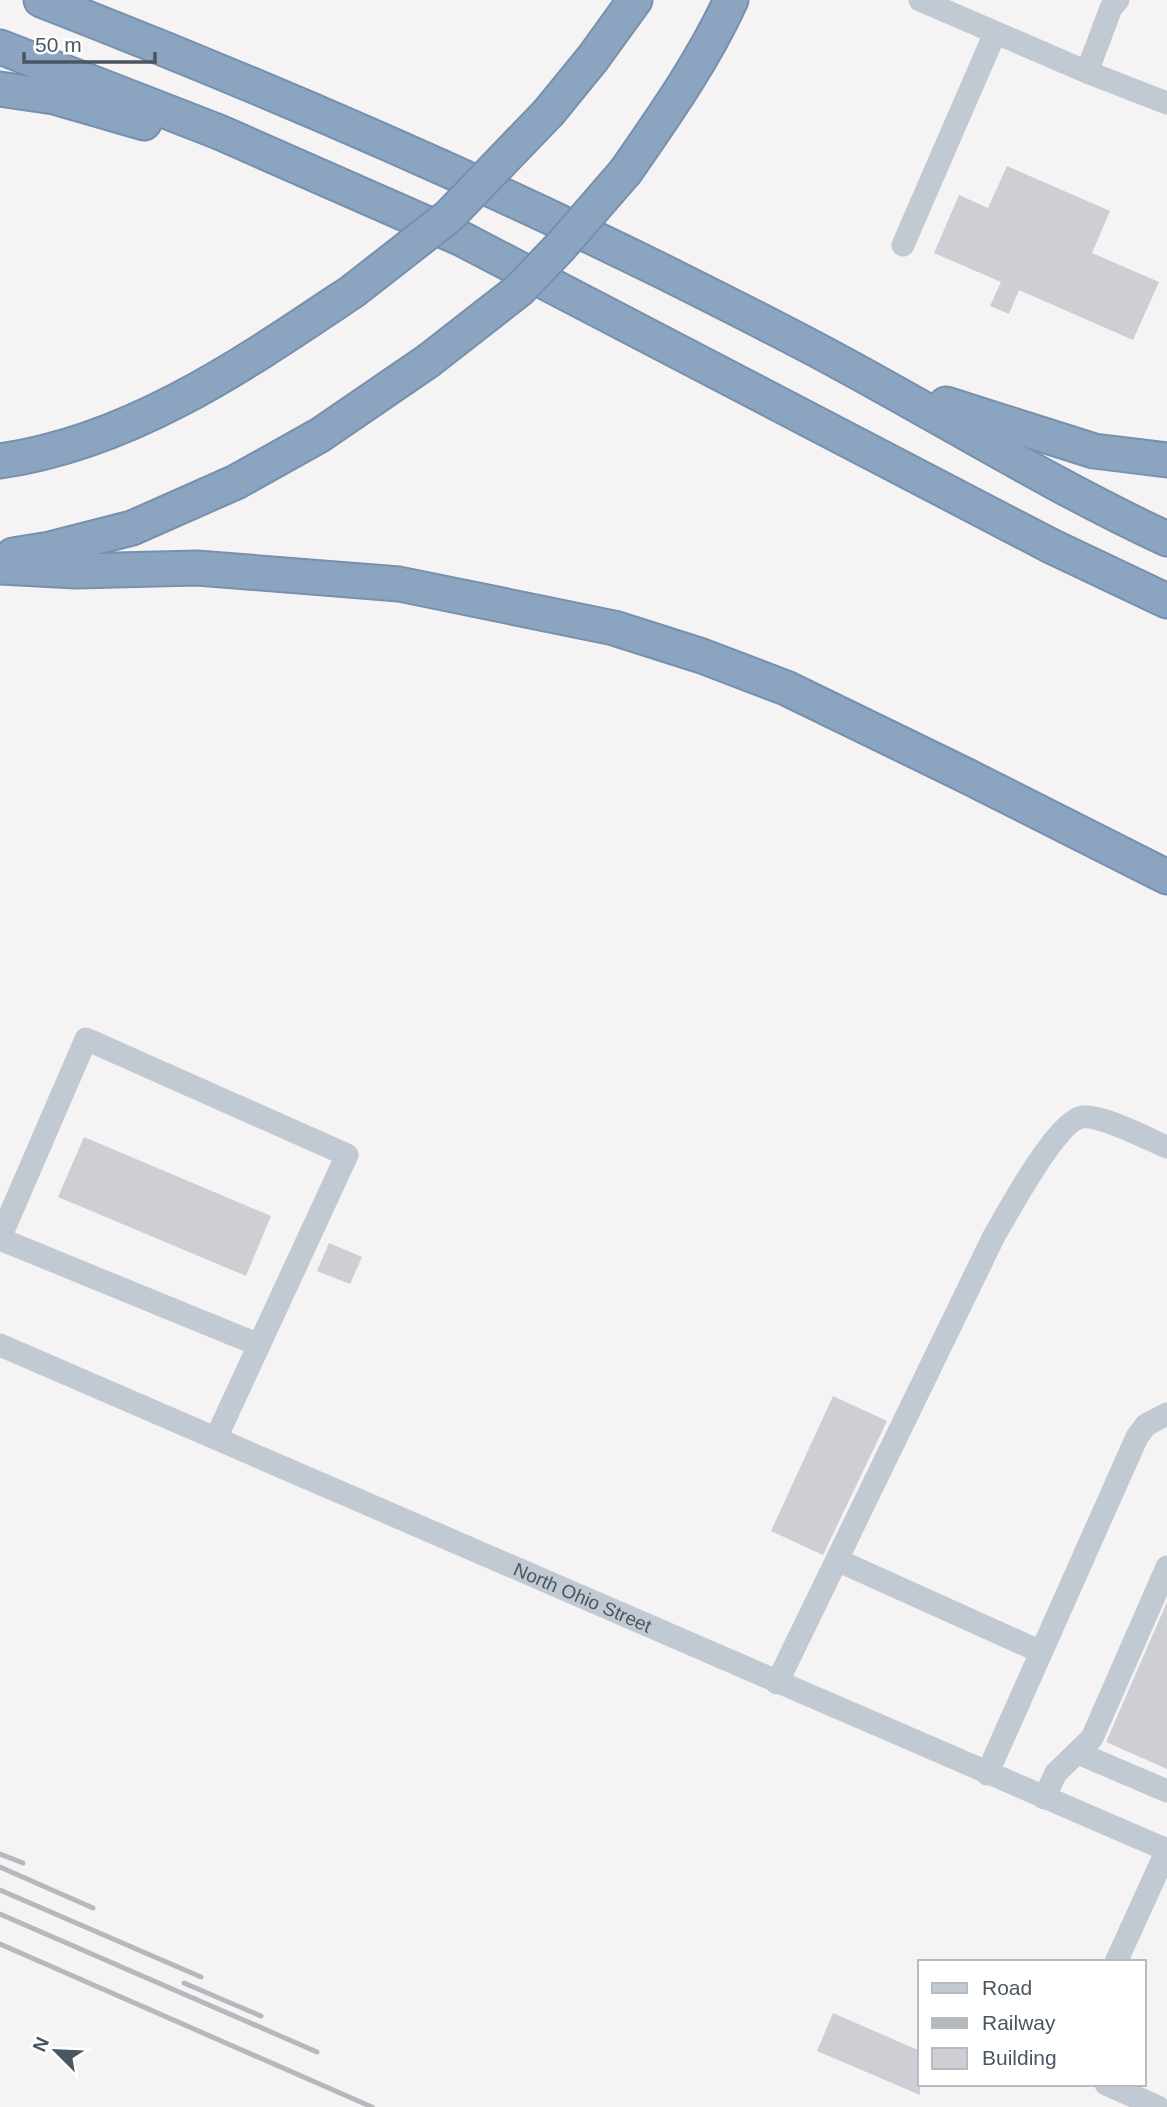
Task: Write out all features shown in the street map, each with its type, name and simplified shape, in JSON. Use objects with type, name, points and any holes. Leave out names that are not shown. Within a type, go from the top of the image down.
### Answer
[{"type":"highway","points":[[41,0],[203,63],[428,160],[662,271],[840,362],[1105,510],[1167,539]]},
{"type":"highway","points":[[0,461],[24,457],[101,435],[193,393],[260,354],[353,291],[449,216],[549,112],[635,0]]},
{"type":"highway","points":[[0,556],[50,549],[132,528],[236,482],[320,435],[428,361],[519,290],[561,246],[625,171],[675,101],[725,14]]},
{"type":"highway","points":[[0,47],[219,132],[462,239],[1051,546],[1167,601]]},
{"type":"highway","points":[[0,89],[54,97],[349,188]]},
{"type":"highway","points":[[840,362],[964,411],[1094,451],[1167,460]]},
{"type":"highway","points":[[0,567],[76,572],[197,568],[399,584],[614,628],[702,656],[786,688],[1167,877]]},
{"type":"street","points":[[920,0],[1087,72],[1167,103]]},
{"type":"street","points":[[1087,72],[1111,8],[1118,0]]},
{"type":"street","points":[[903,245],[995,33]]},
{"type":"street","points":[[216,1438],[347,1156],[86,1039],[0,1239],[259,1345]]},
{"type":"street","points":[[778,1682],[994,1236],[1060,1130],[1079,1117],[1094,1117],[1167,1147]]},
{"type":"street","name":"North Ohio Street","points":[[0,1345],[1167,1850]]},
{"type":"street","points":[[987,1774],[1137,1437],[1146,1425],[1167,1413]]},
{"type":"street","points":[[837,1560],[1041,1652]]},
{"type":"street","points":[[1044,1798],[1056,1773],[1092,1738],[1167,1567]]},
{"type":"street","points":[[1078,1753],[1167,1791]]},
{"type":"street","points":[[1117,1960],[1167,1850]]},
{"type":"street","points":[[1111,2086],[1158,2107]]},
{"type":"building","points":[[1007,166],[1110,211],[1092,253],[1159,282],[1133,340],[1019,290],[1009,314],[990,306],[1001,282],[934,253],[959,195],[988,208]]},
{"type":"building","points":[[84,1137],[271,1216],[246,1276],[58,1197]]},
{"type":"building","points":[[329,1243],[362,1257],[350,1284],[317,1271]]},
{"type":"building","points":[[833,1396],[887,1421],[823,1555],[771,1531]]},
{"type":"building","points":[[1167,1602],[1167,1769],[1106,1742]]},
{"type":"building","points":[[833,2013],[918,2050],[920,2095],[817,2051]]},
{"type":"railway","points":[[0,1854],[23,1863]]},
{"type":"railway","points":[[0,1867],[93,1908]]},
{"type":"railway","points":[[0,1890],[201,1977]]},
{"type":"railway","points":[[0,1914],[317,2052]]},
{"type":"railway","points":[[0,1944],[372,2107]]},
{"type":"railway","points":[[184,1983],[261,2016]]}]
